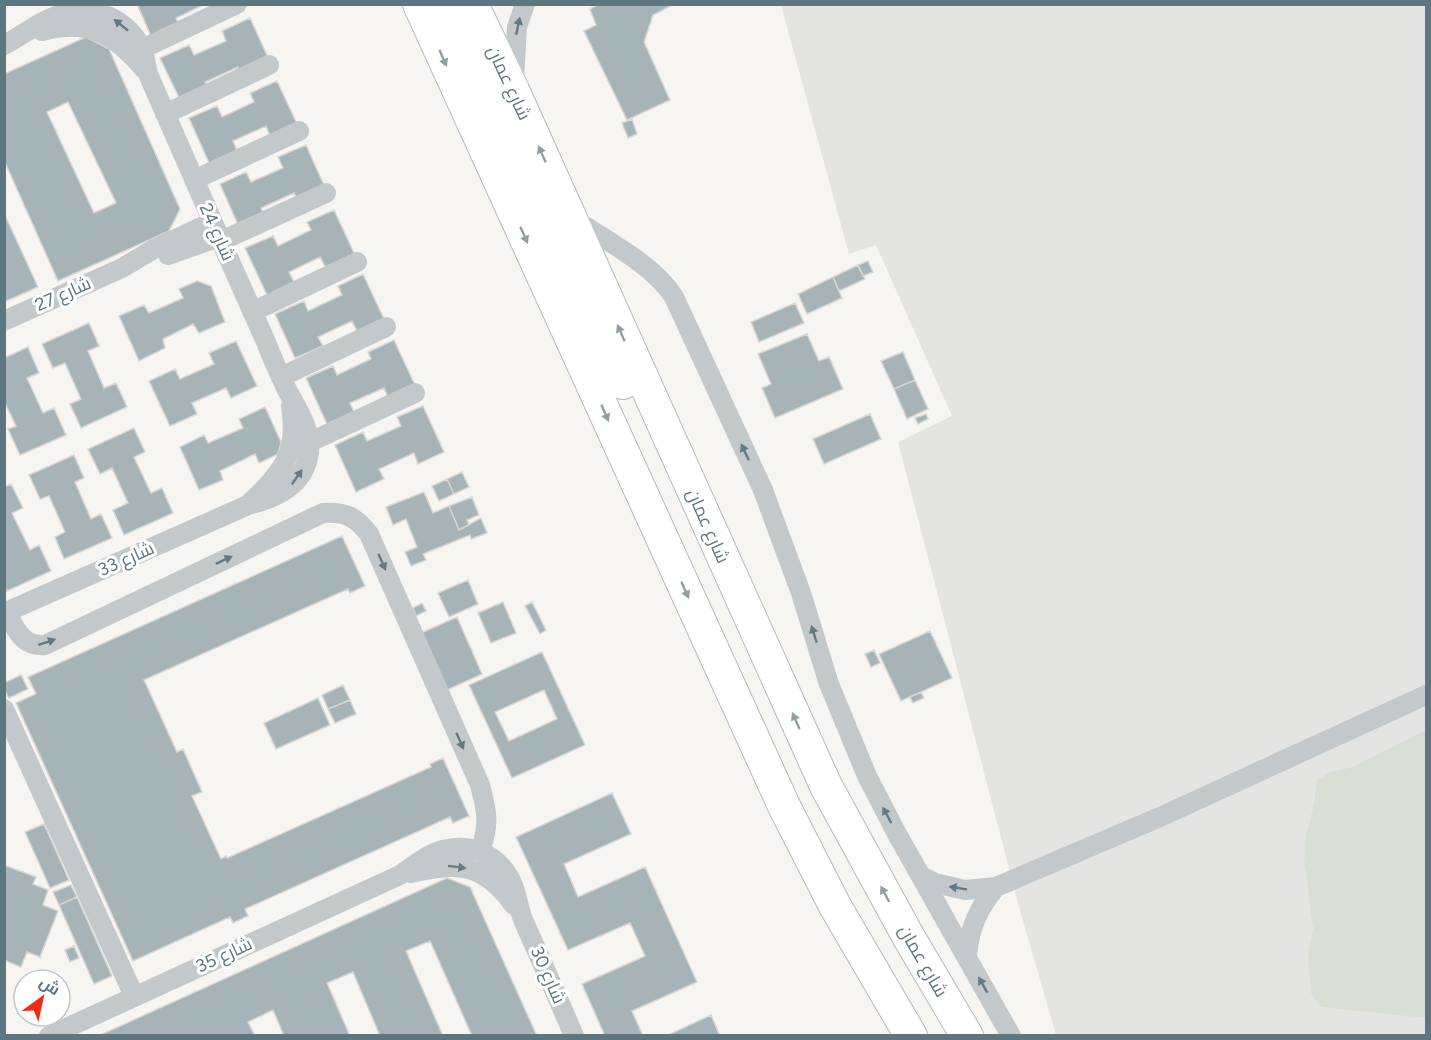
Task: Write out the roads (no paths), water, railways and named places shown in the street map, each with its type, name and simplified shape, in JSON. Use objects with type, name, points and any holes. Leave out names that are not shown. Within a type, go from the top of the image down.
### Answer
[{"type":"main road","points":[[419,4],[779,796],[835,906],[911,1035]]},
{"type":"main road","points":[[445,4],[594,330],[623,385],[691,490]]},
{"type":"main road","name":"شارع عمان","points":[[472,4],[513,90],[826,786],[908,936],[967,1035]]},
{"type":"street","points":[[142,50],[237,4]]},
{"type":"street","points":[[513,90],[517,27],[525,4]]},
{"type":"street","name":"شارع 24","points":[[13,41],[48,19],[70,11],[93,11],[115,19],[133,34],[142,50],[148,74],[165,114],[284,383]]},
{"type":"street","name":"شارع 24","points":[[13,41],[53,28],[70,26],[88,28],[104,33],[119,43],[148,74]]},
{"type":"street","points":[[165,114],[269,65]]},
{"type":"street","points":[[194,180],[298,131]]},
{"type":"street","name":"شارع 27","points":[[4,321],[122,268],[154,249],[217,233],[326,193]]},
{"type":"street","points":[[569,216],[647,268],[667,285],[674,297],[763,490],[801,593],[846,730],[882,805],[1011,1035]]},
{"type":"street","points":[[252,312],[357,262]]},
{"type":"street","points":[[284,383],[386,327]]},
{"type":"street","name":"شارع 33","points":[[5,612],[248,505],[270,500],[288,489],[302,473],[309,453],[308,432],[284,383]]},
{"type":"street","name":"شارع 33","points":[[248,505],[277,477],[289,453],[294,427],[284,383]]},
{"type":"street","points":[[308,443],[415,393]]},
{"type":"street","points":[[5,612],[25,641],[45,645],[323,513],[336,512],[349,515],[360,522],[369,534],[480,785],[487,812],[487,826],[480,851],[454,848],[442,850],[400,875]]},
{"type":"street","points":[[921,876],[935,883],[965,890],[996,887],[1160,817],[1426,695]]},
{"type":"street","points":[[4,709],[134,996]]},
{"type":"street","name":"شارع 30","points":[[480,851],[500,865],[508,875],[521,914],[574,1035]]},
{"type":"street","name":"شارع 30","points":[[400,875],[447,866],[463,867],[492,880],[504,891],[521,914]]},
{"type":"street","name":"شارع 35","points":[[49,1035],[400,875]]},
{"type":"street","points":[[967,956],[968,941],[975,919],[996,887]]}]
